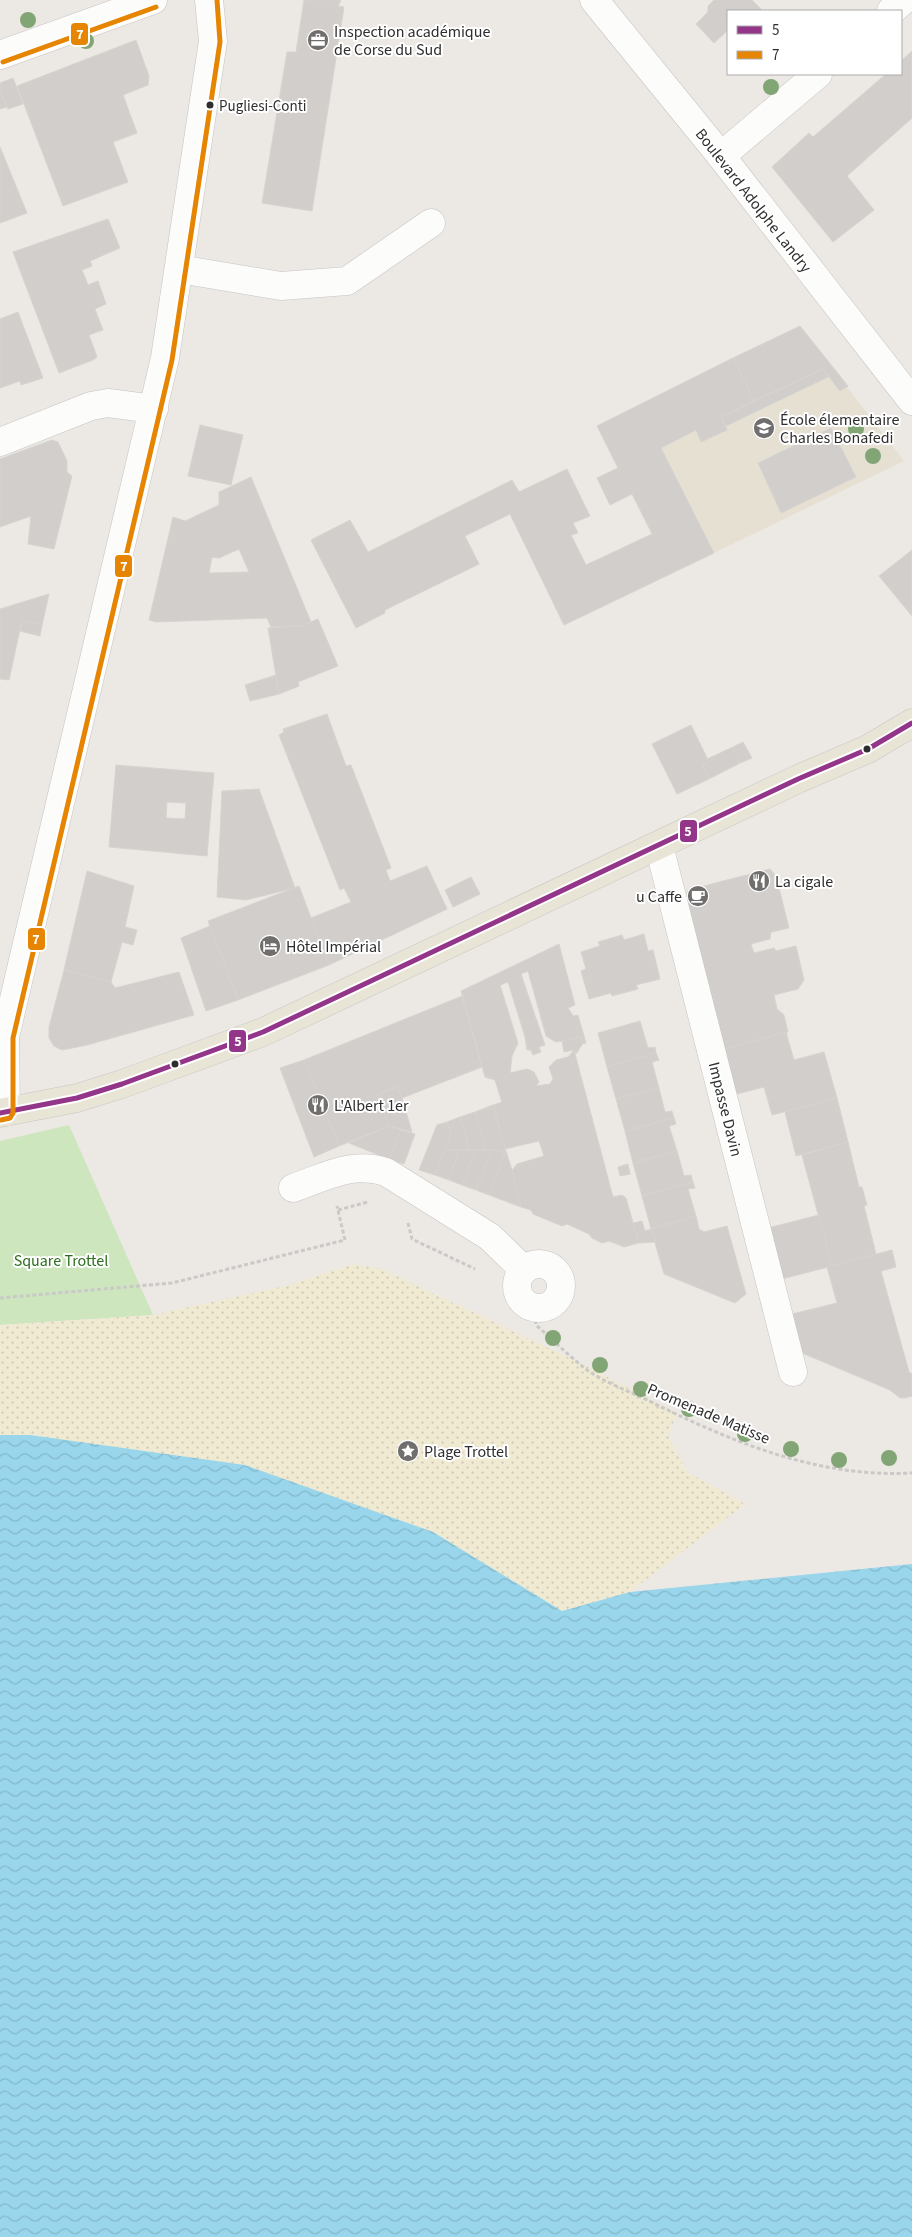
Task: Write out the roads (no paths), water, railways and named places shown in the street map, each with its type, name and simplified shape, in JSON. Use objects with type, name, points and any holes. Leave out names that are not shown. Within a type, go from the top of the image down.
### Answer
[{"type":"main road","points":[[3,1113],[77,1098],[122,1084],[263,1032],[798,779],[868,749],[912,723]]},
{"type":"street","points":[[0,56],[153,0]]},
{"type":"street","points":[[3,1113],[5,1038],[154,409],[179,269],[213,41],[210,0]]},
{"type":"street","name":"Boulevard Adolphe Landry","points":[[594,0],[721,156],[912,401]]},
{"type":"street","points":[[892,10],[904,0]]},
{"type":"street","points":[[721,156],[817,75]]},
{"type":"street","points":[[179,269],[281,286],[347,280],[431,223]]},
{"type":"street","points":[[0,442],[91,406],[108,403],[154,409]]},
{"type":"street","name":"Impasse Davin","points":[[659,846],[793,1372]]},
{"type":"street","points":[[293,1188],[350,1168],[369,1167],[386,1172],[490,1236],[520,1277],[518,1290],[524,1301],[534,1307],[547,1306],[557,1298],[561,1286],[560,1279],[556,1272],[544,1265],[537,1264],[520,1277]]},
{"type":"water","points":[[0,1435],[30,1435],[245,1465],[433,1532],[562,1611],[630,1592],[912,1564],[912,2237],[0,2237]]},
{"type":"place","name":"Inspection académique de Corse du Sud","points":[[318,40]]},
{"type":"place","name":"Pugliesi-Conti","points":[[210,105]]},
{"type":"place","name":"École élementaire Charles Bonafedi","points":[[764,428]]},
{"type":"place","name":"La cigale","points":[[759,881]]},
{"type":"place","name":"u Caffe","points":[[698,896]]},
{"type":"place","name":"Hôtel Impérial","points":[[270,946]]},
{"type":"place","name":"L'Albert 1er","points":[[318,1105]]},
{"type":"place","name":"Plage Trottel","points":[[408,1451]]},
{"type":"park label","name":"Square Trottel","points":[[61,1260]]}]
